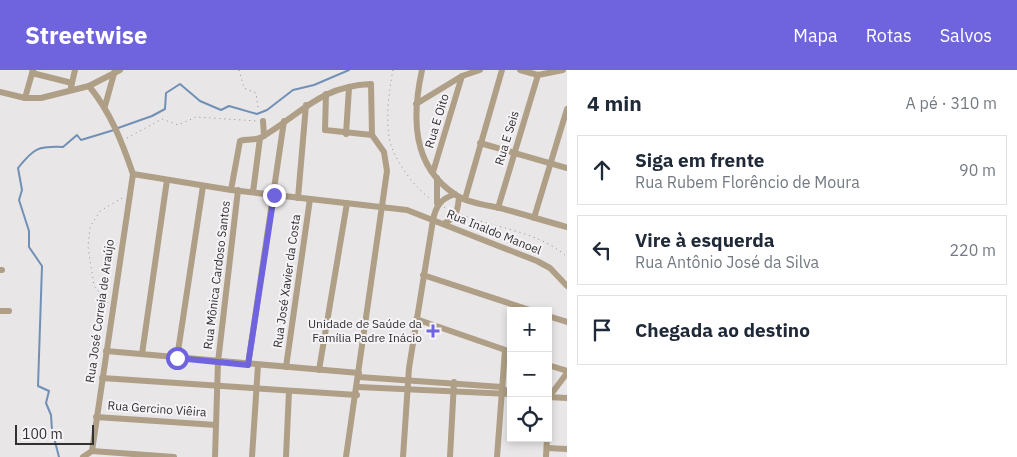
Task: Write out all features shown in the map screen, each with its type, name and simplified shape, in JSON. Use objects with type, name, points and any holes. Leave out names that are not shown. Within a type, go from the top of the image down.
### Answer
[{"type":"street","points":[[70,90],[75,70]]},
{"type":"street","points":[[422,70],[416,104],[415,123],[418,142],[423,155],[435,174],[460,197]]},
{"type":"street","points":[[416,104],[462,76],[480,70]]},
{"type":"street","points":[[445,223],[452,220],[456,213],[502,70]]},
{"type":"street","points":[[520,70],[538,76],[563,70]]},
{"type":"street","points":[[0,92],[25,98],[40,98],[90,86],[116,71]]},
{"type":"street","points":[[105,106],[116,71]]},
{"type":"street","points":[[25,98],[32,72],[72,83]]},
{"type":"street","name":"Rua E Oito","points":[[435,174],[462,76]]},
{"type":"street","name":"Rua E Seis","points":[[498,208],[538,76]]},
{"type":"street","points":[[262,137],[306,105],[326,94],[370,84],[373,86],[372,135]]},
{"type":"street","points":[[90,86],[105,106],[112,120],[133,174]]},
{"type":"street","points":[[346,134],[349,88]]},
{"type":"street","points":[[326,94],[324,129],[346,134],[372,135],[379,142],[386,161],[384,197],[357,395],[346,457]]},
{"type":"street","points":[[298,198],[306,105]]},
{"type":"street","points":[[534,218],[551,163],[564,131],[567,109]]},
{"type":"street","points":[[253,192],[263,121]]},
{"type":"street","points":[[248,365],[284,122]]},
{"type":"street","name":"Rua Mônica Cardoso Santos","points":[[215,457],[218,362],[239,142],[243,139],[262,137]]},
{"type":"street","points":[[480,143],[567,168]]},
{"type":"street","name":"Rua Inaldo Manoel","points":[[133,174],[203,186],[407,210],[445,223],[537,261],[550,268],[567,286]]},
{"type":"street","name":"Rua José Correia de Araújo","points":[[92,451],[133,174]]},
{"type":"street","points":[[403,457],[408,379],[416,319],[437,204],[435,174]]},
{"type":"street","points":[[142,354],[167,180]]},
{"type":"street","points":[[177,358],[203,186]]},
{"type":"street","points":[[437,204],[442,200],[460,197],[567,227]]},
{"type":"street","name":"Rua José Xavier da Costa","points":[[286,368],[310,199]]},
{"type":"street","points":[[319,370],[347,203]]},
{"type":"street","points":[[423,276],[520,307]]},
{"type":"street","points":[[0,311],[9,311]]},
{"type":"street","points":[[552,317],[567,322]]},
{"type":"street","points":[[416,319],[507,351]]},
{"type":"street","points":[[106,351],[359,375],[502,386]]},
{"type":"street","points":[[497,457],[507,394],[502,386],[508,352]]},
{"type":"street","points":[[252,457],[258,365]]},
{"type":"street","points":[[552,366],[567,372],[552,392]]},
{"type":"street","points":[[102,378],[357,395]]},
{"type":"street","points":[[450,457],[454,382]]},
{"type":"street","points":[[358,387],[507,394]]},
{"type":"street","points":[[286,457],[289,391]]},
{"type":"street","points":[[552,397],[567,398]]},
{"type":"street","name":"Rua Gercino Viêira","points":[[96,417],[216,424]]},
{"type":"street","points":[[546,457],[547,442]]},
{"type":"street","points":[[547,448],[567,449]]},
{"type":"street","points":[[83,457],[92,451],[174,457]]},
{"type":"path","points":[[239,70],[244,88],[256,93],[258,108]]},
{"type":"path","points":[[122,142],[134,133],[162,119],[178,125],[196,117],[263,121]]},
{"type":"path","points":[[112,308],[94,286],[88,247],[90,227],[100,211],[130,193]]},
{"type":"waterway","points":[[118,128],[152,116],[165,109],[166,93],[180,84],[200,101],[221,110],[229,106],[257,114],[267,110],[293,90],[314,85],[349,70]]},
{"type":"waterway","points":[[59,457],[52,430],[51,415],[46,403],[49,391],[38,386],[42,266],[29,247],[29,231],[19,200],[22,190],[18,168],[28,156],[42,148],[63,147],[77,135],[81,140],[114,130]]},
{"type":"place","name":"Unidade de Saúde da Família Padre Inácio","points":[[433,331]]},
{"type":"route","points":[[177,358],[248,365],[274,195]]}]
